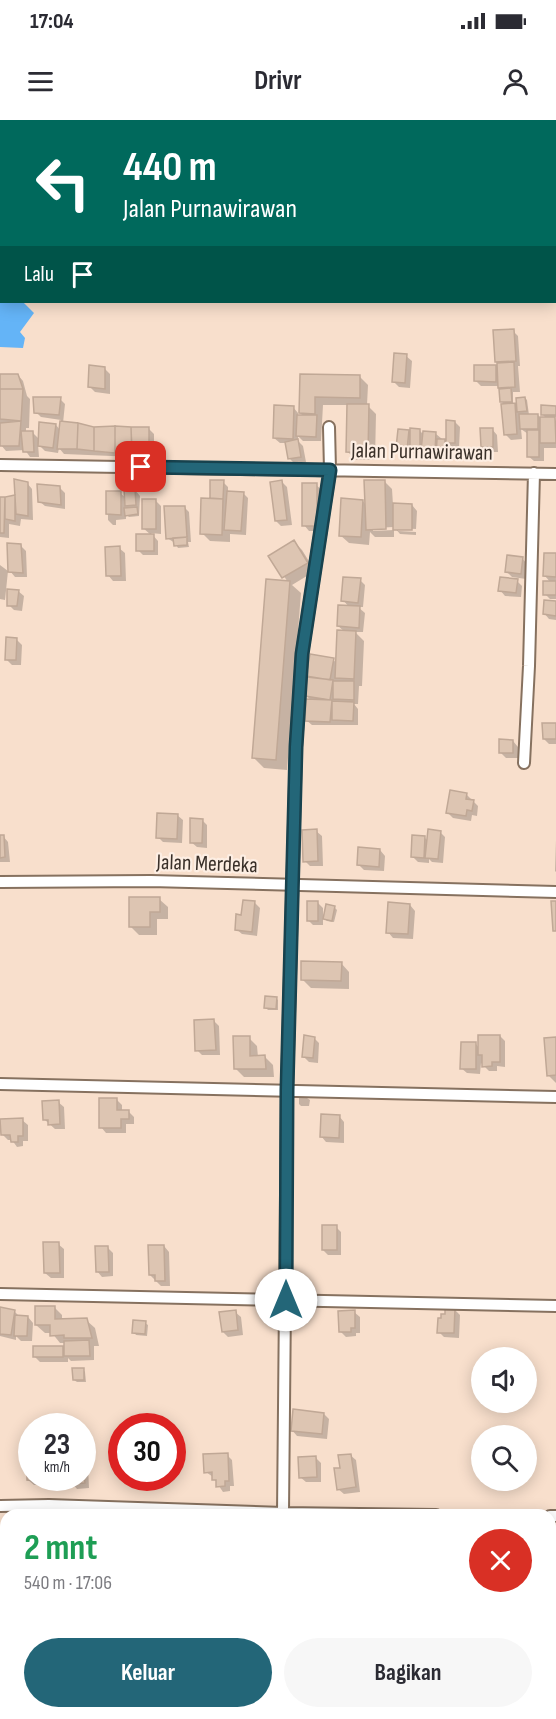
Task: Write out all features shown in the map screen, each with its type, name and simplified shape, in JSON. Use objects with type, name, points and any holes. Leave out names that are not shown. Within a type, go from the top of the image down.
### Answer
[{"type":"street","points":[[283,1509],[287,1090],[296,747],[302,654],[330,470],[329,427]]},
{"type":"street","name":"Jalan Purnawirawan","points":[[0,465],[556,474]]},
{"type":"street","points":[[524,763],[534,473]]},
{"type":"street","name":"Jalan Merdeka","points":[[0,882],[151,881],[556,892]]},
{"type":"street","points":[[0,1084],[556,1097]]},
{"type":"street","points":[[0,1294],[556,1306]]},
{"type":"street","points":[[0,1506],[50,1505],[166,1509]]},
{"type":"water","points":[[0,303],[24,303],[34,313],[20,332],[25,338],[23,348],[0,347]]},
{"type":"building","points":[[514,329],[516,361],[495,362],[493,330]]},
{"type":"building","points":[[394,353],[407,354],[405,383],[392,382]]},
{"type":"building","points":[[514,362],[515,387],[498,388],[497,363]]},
{"type":"building","points":[[89,365],[105,367],[105,389],[88,387]]},
{"type":"building","points":[[474,365],[496,365],[496,382],[474,381]]},
{"type":"building","points":[[0,374],[18,374],[23,389],[0,389]]},
{"type":"building","points":[[300,374],[360,375],[360,398],[315,397],[315,414],[299,413]]},
{"type":"building","points":[[511,388],[512,402],[500,402],[499,389]]},
{"type":"building","points":[[0,389],[23,389],[21,421],[0,419]]},
{"type":"building","points":[[33,397],[61,397],[59,415],[34,413]]},
{"type":"building","points":[[525,397],[527,411],[517,412],[516,398]]},
{"type":"building","points":[[515,403],[517,434],[504,435],[501,404]]},
{"type":"building","points":[[347,404],[369,404],[368,453],[346,452]]},
{"type":"building","points":[[274,405],[294,406],[293,439],[273,438]]},
{"type":"building","points":[[541,405],[556,406],[556,415],[541,415]]},
{"type":"building","points":[[519,414],[538,414],[538,429],[520,429]]},
{"type":"building","points":[[297,415],[317,415],[316,437],[296,436]]},
{"type":"building","points":[[540,417],[555,417],[556,443],[540,443]]},
{"type":"building","points":[[446,420],[455,421],[455,443],[446,443]]},
{"type":"building","points":[[21,421],[19,446],[0,446],[0,423]]},
{"type":"building","points":[[60,421],[78,423],[77,449],[57,449]]},
{"type":"building","points":[[39,422],[56,424],[53,448],[38,446]]},
{"type":"building","points":[[78,423],[94,427],[94,451],[77,449]]},
{"type":"building","points":[[115,426],[131,427],[132,452],[115,453]]},
{"type":"building","points":[[115,426],[115,453],[94,451],[94,427]]},
{"type":"building","points":[[131,427],[149,427],[149,458],[132,457]]},
{"type":"building","points":[[410,428],[420,429],[420,451],[410,451]]},
{"type":"building","points":[[480,428],[493,428],[493,447],[481,447]]},
{"type":"building","points":[[398,429],[409,430],[407,450],[396,448]]},
{"type":"building","points":[[527,430],[539,430],[539,457],[527,457]]},
{"type":"building","points":[[21,431],[33,431],[34,452],[23,452]]},
{"type":"building","points":[[423,431],[436,432],[435,452],[421,451]]},
{"type":"building","points":[[298,439],[301,457],[288,459],[285,442]]},
{"type":"building","points":[[437,439],[445,439],[445,458],[436,457]]},
{"type":"building","points":[[14,479],[28,482],[28,516],[16,514]]},
{"type":"building","points":[[210,480],[224,480],[223,499],[210,498]]},
{"type":"building","points":[[282,480],[287,520],[275,521],[270,482]]},
{"type":"building","points":[[364,480],[385,480],[386,529],[366,530]]},
{"type":"building","points":[[302,483],[317,483],[317,526],[302,526]]},
{"type":"building","points":[[37,484],[60,486],[61,505],[38,502]]},
{"type":"building","points":[[124,489],[135,489],[136,505],[125,506]]},
{"type":"building","points":[[106,491],[121,491],[121,515],[106,514]]},
{"type":"building","points":[[227,491],[244,492],[241,531],[224,530]]},
{"type":"building","points":[[15,495],[15,521],[5,519],[5,497]]},
{"type":"building","points":[[0,497],[5,497],[4,533],[0,533]]},
{"type":"building","points":[[201,498],[223,499],[222,535],[200,534]]},
{"type":"building","points":[[341,498],[363,500],[361,537],[339,536]]},
{"type":"building","points":[[142,499],[156,499],[156,529],[142,529]]},
{"type":"building","points":[[393,503],[412,504],[412,530],[393,530]]},
{"type":"building","points":[[164,506],[185,506],[187,537],[166,539]]},
{"type":"building","points":[[137,507],[138,514],[125,516],[124,508]]},
{"type":"building","points":[[136,534],[154,534],[154,551],[136,551]]},
{"type":"building","points":[[187,537],[187,545],[174,546],[173,538]]},
{"type":"building","points":[[294,540],[308,563],[282,578],[268,556]]},
{"type":"building","points":[[7,543],[21,544],[23,573],[8,572]]},
{"type":"building","points":[[120,546],[121,576],[106,576],[105,547]]},
{"type":"building","points":[[544,553],[556,553],[556,577],[543,576]]},
{"type":"building","points":[[507,555],[523,557],[521,574],[505,572]]},
{"type":"building","points":[[343,577],[361,578],[358,603],[341,601]]},
{"type":"building","points":[[500,577],[518,579],[516,593],[498,591]]},
{"type":"building","points":[[266,579],[290,581],[276,760],[252,758]]},
{"type":"building","points":[[543,581],[556,581],[556,595],[543,595]]},
{"type":"building","points":[[7,589],[19,590],[17,606],[7,606]]},
{"type":"building","points":[[544,600],[556,601],[556,616],[543,614]]},
{"type":"building","points":[[338,605],[360,606],[359,628],[337,626]]},
{"type":"building","points":[[337,630],[356,631],[354,679],[335,678]]},
{"type":"building","points":[[6,637],[17,638],[16,660],[5,660]]},
{"type":"building","points":[[310,654],[334,658],[330,680],[306,676]]},
{"type":"building","points":[[307,677],[333,680],[330,700],[305,696]]},
{"type":"building","points":[[333,681],[354,681],[354,700],[333,699]]},
{"type":"building","points":[[306,699],[332,700],[330,722],[305,721]]},
{"type":"building","points":[[332,701],[354,702],[353,721],[332,720]]},
{"type":"building","points":[[542,723],[556,723],[556,739],[543,739]]},
{"type":"building","points":[[499,739],[513,740],[513,753],[499,753]]},
{"type":"building","points":[[450,790],[467,793],[466,799],[474,800],[472,811],[467,810],[466,816],[446,813]]},
{"type":"building","points":[[157,813],[178,814],[177,839],[156,838]]},
{"type":"building","points":[[190,818],[203,819],[202,843],[190,843]]},
{"type":"building","points":[[317,829],[318,861],[303,862],[302,830]]},
{"type":"building","points":[[428,829],[441,831],[438,859],[425,858]]},
{"type":"building","points":[[0,835],[4,835],[5,857],[0,858]]},
{"type":"building","points":[[412,835],[425,836],[424,858],[411,857]]},
{"type":"building","points":[[358,847],[380,849],[379,867],[357,865]]},
{"type":"building","points":[[129,897],[160,897],[160,912],[150,912],[150,927],[129,927]]},
{"type":"building","points":[[243,900],[255,901],[252,932],[235,930],[236,914],[241,915]]},
{"type":"building","points":[[307,901],[318,901],[318,921],[307,921]]},
{"type":"building","points":[[551,901],[556,901],[556,931],[553,931]]},
{"type":"building","points":[[388,902],[410,904],[408,934],[386,933]]},
{"type":"building","points":[[326,904],[335,906],[332,921],[323,919]]},
{"type":"building","points":[[301,961],[342,962],[341,981],[301,980]]},
{"type":"building","points":[[265,996],[277,997],[276,1009],[264,1008]]},
{"type":"building","points":[[214,1019],[216,1050],[195,1051],[194,1020]]},
{"type":"building","points":[[304,1035],[315,1037],[313,1058],[302,1057]]},
{"type":"building","points":[[478,1035],[500,1035],[500,1062],[492,1062],[492,1066],[482,1067],[482,1055],[478,1055]]},
{"type":"building","points":[[233,1036],[250,1036],[250,1056],[265,1055],[266,1069],[234,1069]]},
{"type":"building","points":[[556,1037],[556,1075],[547,1076],[544,1038]]},
{"type":"building","points":[[461,1042],[476,1042],[476,1069],[460,1069]]},
{"type":"building","points":[[99,1098],[117,1098],[117,1110],[129,1110],[129,1119],[121,1119],[121,1128],[99,1128]]},
{"type":"building","points":[[59,1100],[60,1124],[48,1125],[48,1120],[43,1120],[42,1101]]},
{"type":"building","points":[[321,1114],[340,1115],[339,1138],[320,1137]]},
{"type":"building","points":[[23,1118],[23,1136],[18,1136],[18,1142],[11,1142],[10,1135],[1,1135],[0,1119]]},
{"type":"building","points":[[322,1225],[337,1225],[337,1250],[322,1250]]},
{"type":"building","points":[[43,1242],[59,1242],[60,1273],[44,1273]]},
{"type":"building","points":[[148,1245],[164,1245],[165,1281],[155,1281],[155,1275],[149,1275]]},
{"type":"building","points":[[95,1246],[108,1246],[109,1272],[96,1272]]},
{"type":"building","points":[[35,1306],[55,1306],[55,1319],[87,1318],[92,1338],[50,1336],[50,1325],[35,1325]]},
{"type":"building","points":[[0,1307],[15,1310],[11,1335],[0,1334]]},
{"type":"building","points":[[445,1308],[455,1308],[454,1333],[437,1333],[438,1318],[441,1318],[441,1314],[445,1314]]},
{"type":"building","points":[[236,1310],[238,1330],[222,1332],[219,1312]]},
{"type":"building","points":[[355,1310],[355,1328],[351,1328],[351,1332],[339,1332],[338,1311]]},
{"type":"building","points":[[15,1315],[28,1316],[27,1336],[14,1336]]},
{"type":"building","points":[[133,1320],[146,1321],[145,1334],[132,1333]]},
{"type":"building","points":[[89,1340],[90,1356],[64,1356],[64,1341]]},
{"type":"building","points":[[33,1346],[63,1346],[63,1357],[33,1357]]},
{"type":"building","points":[[72,1368],[84,1368],[84,1380],[73,1380]]},
{"type":"building","points":[[293,1409],[324,1413],[322,1434],[291,1431]]},
{"type":"building","points":[[228,1453],[229,1481],[225,1481],[225,1486],[216,1487],[216,1480],[212,1480],[212,1472],[204,1473],[203,1454]]},
{"type":"building","points":[[351,1454],[356,1487],[337,1490],[334,1468],[340,1468],[338,1455]]},
{"type":"building","points":[[316,1456],[317,1477],[299,1478],[298,1457]]},
{"type":"route","points":[[141,467],[330,470],[302,654],[296,747],[287,1090],[286,1300]]}]
